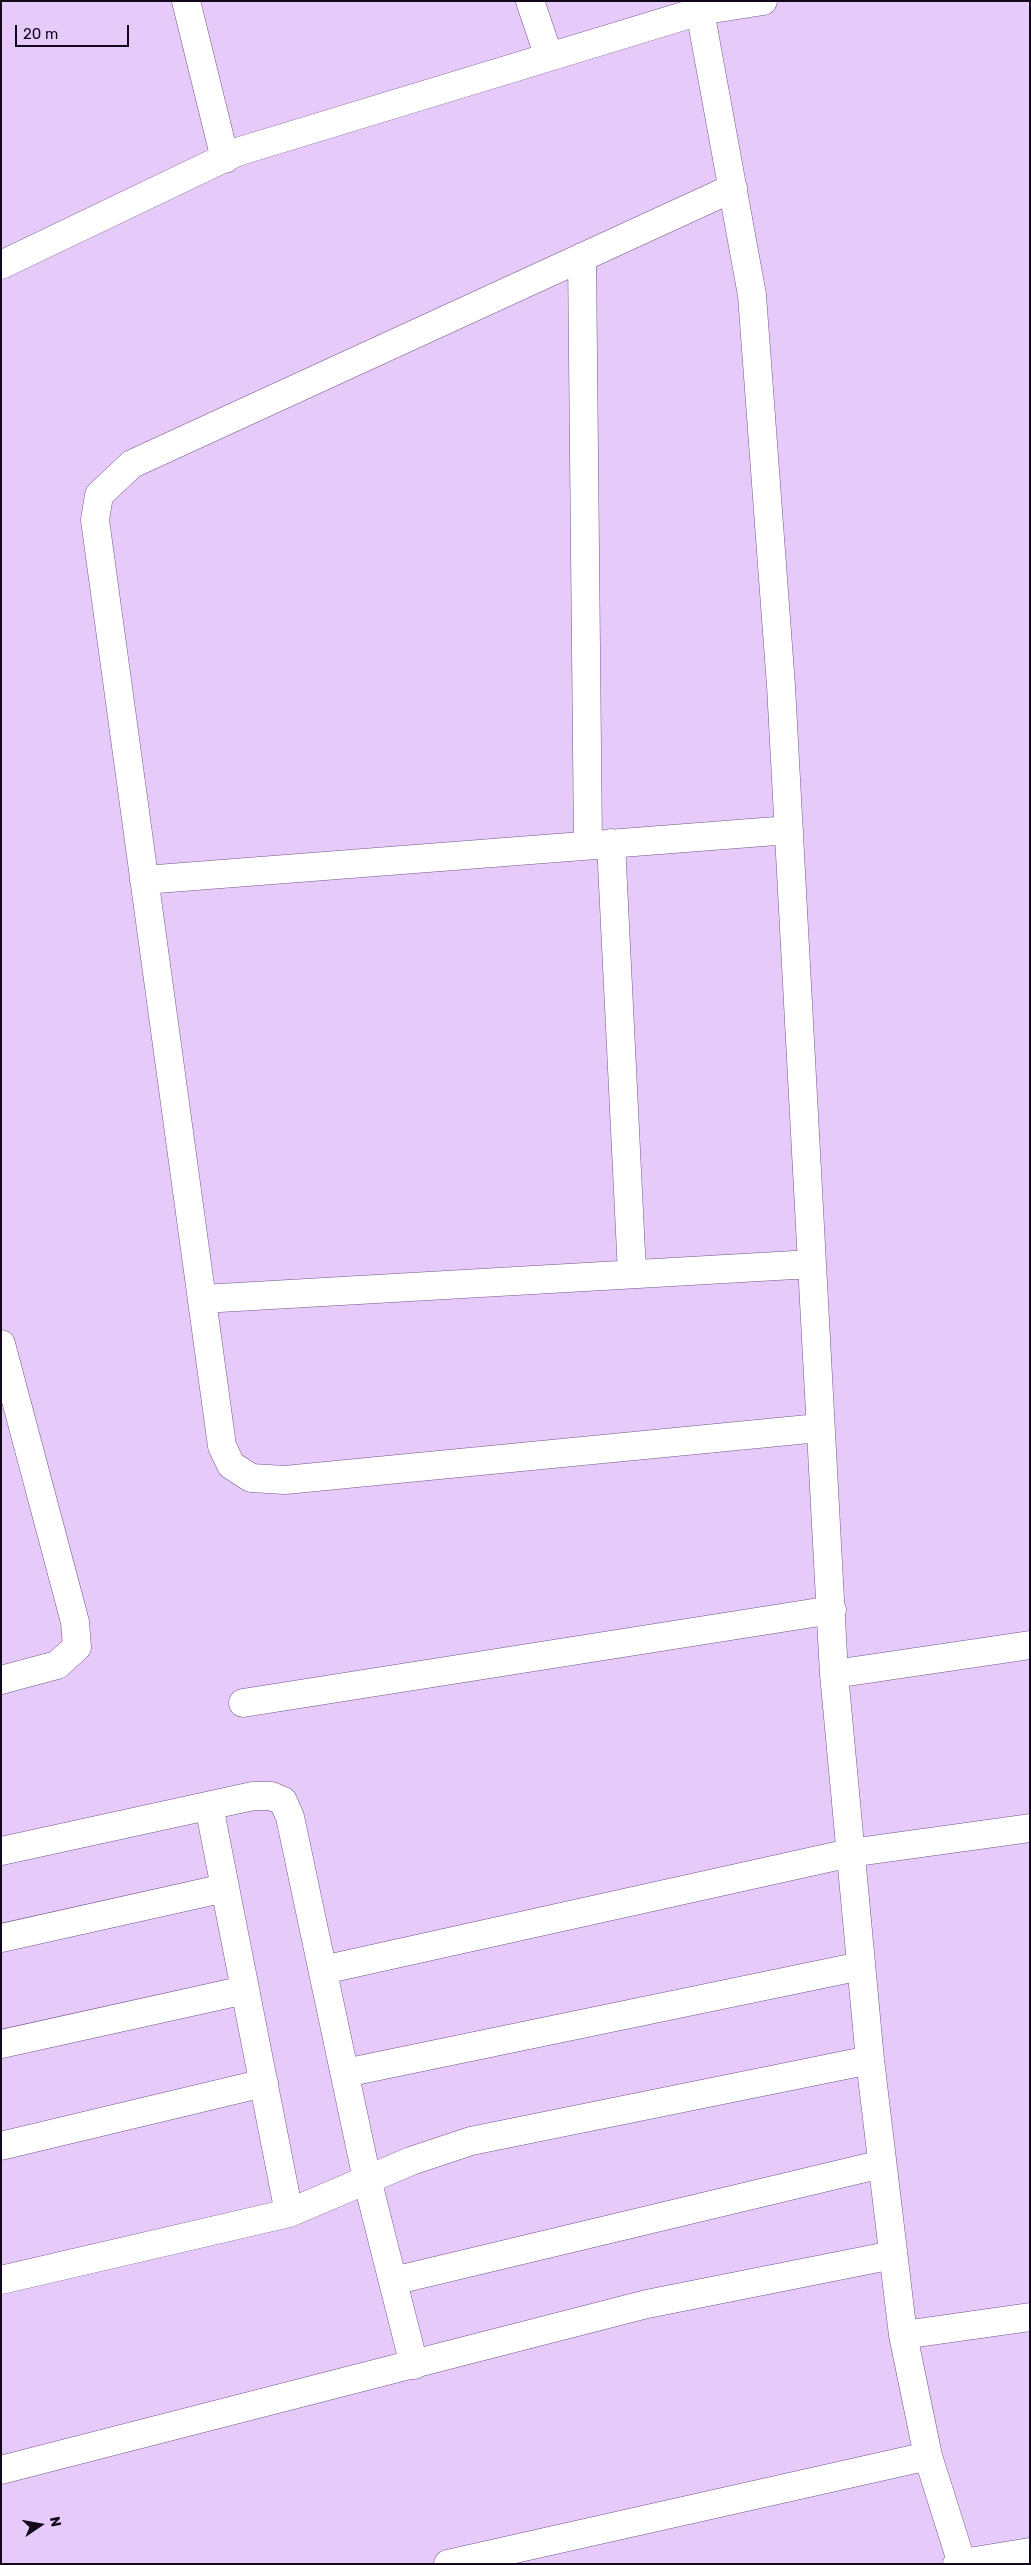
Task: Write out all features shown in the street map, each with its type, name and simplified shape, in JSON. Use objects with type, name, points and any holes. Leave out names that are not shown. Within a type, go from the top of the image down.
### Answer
[{"type":"street","points":[[186,1],[225,159]]},
{"type":"street","points":[[530,1],[549,57]]},
{"type":"street","points":[[1,265],[237,152],[700,11],[763,1]]},
{"type":"street","points":[[700,11],[752,295],[781,686],[819,1428],[832,1610],[834,1674],[870,2060],[903,2335],[928,2456],[960,2563],[1030,2552]]},
{"type":"street","points":[[733,188],[132,464],[99,495],[95,520],[222,1446],[231,1465],[251,1478],[284,1480],[819,1428]]},
{"type":"street","points":[[582,257],[599,844],[632,1273]]},
{"type":"street","points":[[144,880],[789,830]]},
{"type":"street","points":[[202,1299],[812,1264]]},
{"type":"street","points":[[1,1344],[75,1622],[77,1647],[57,1665],[1,1680]]},
{"type":"street","points":[[243,1703],[832,1610]]},
{"type":"street","points":[[834,1674],[1030,1645]]},
{"type":"street","points":[[1,1851],[253,1796],[271,1796],[283,1801],[290,1817],[367,2179],[414,2365]]},
{"type":"street","points":[[209,1806],[289,2213]]},
{"type":"street","points":[[323,1970],[850,1853],[1030,1828]]},
{"type":"street","points":[[1,1938],[225,1888]]},
{"type":"street","points":[[344,2073],[861,1966]]},
{"type":"street","points":[[1,2044],[245,1990]]},
{"type":"street","points":[[1,2280],[289,2213],[411,2161],[471,2141],[870,2060]]},
{"type":"street","points":[[1,2146],[264,2082]]},
{"type":"street","points":[[392,2281],[882,2164]]},
{"type":"street","points":[[1,2470],[647,2304],[893,2255]]},
{"type":"street","points":[[903,2335],[1030,2317]]},
{"type":"street","points":[[448,2564],[928,2456]]}]
